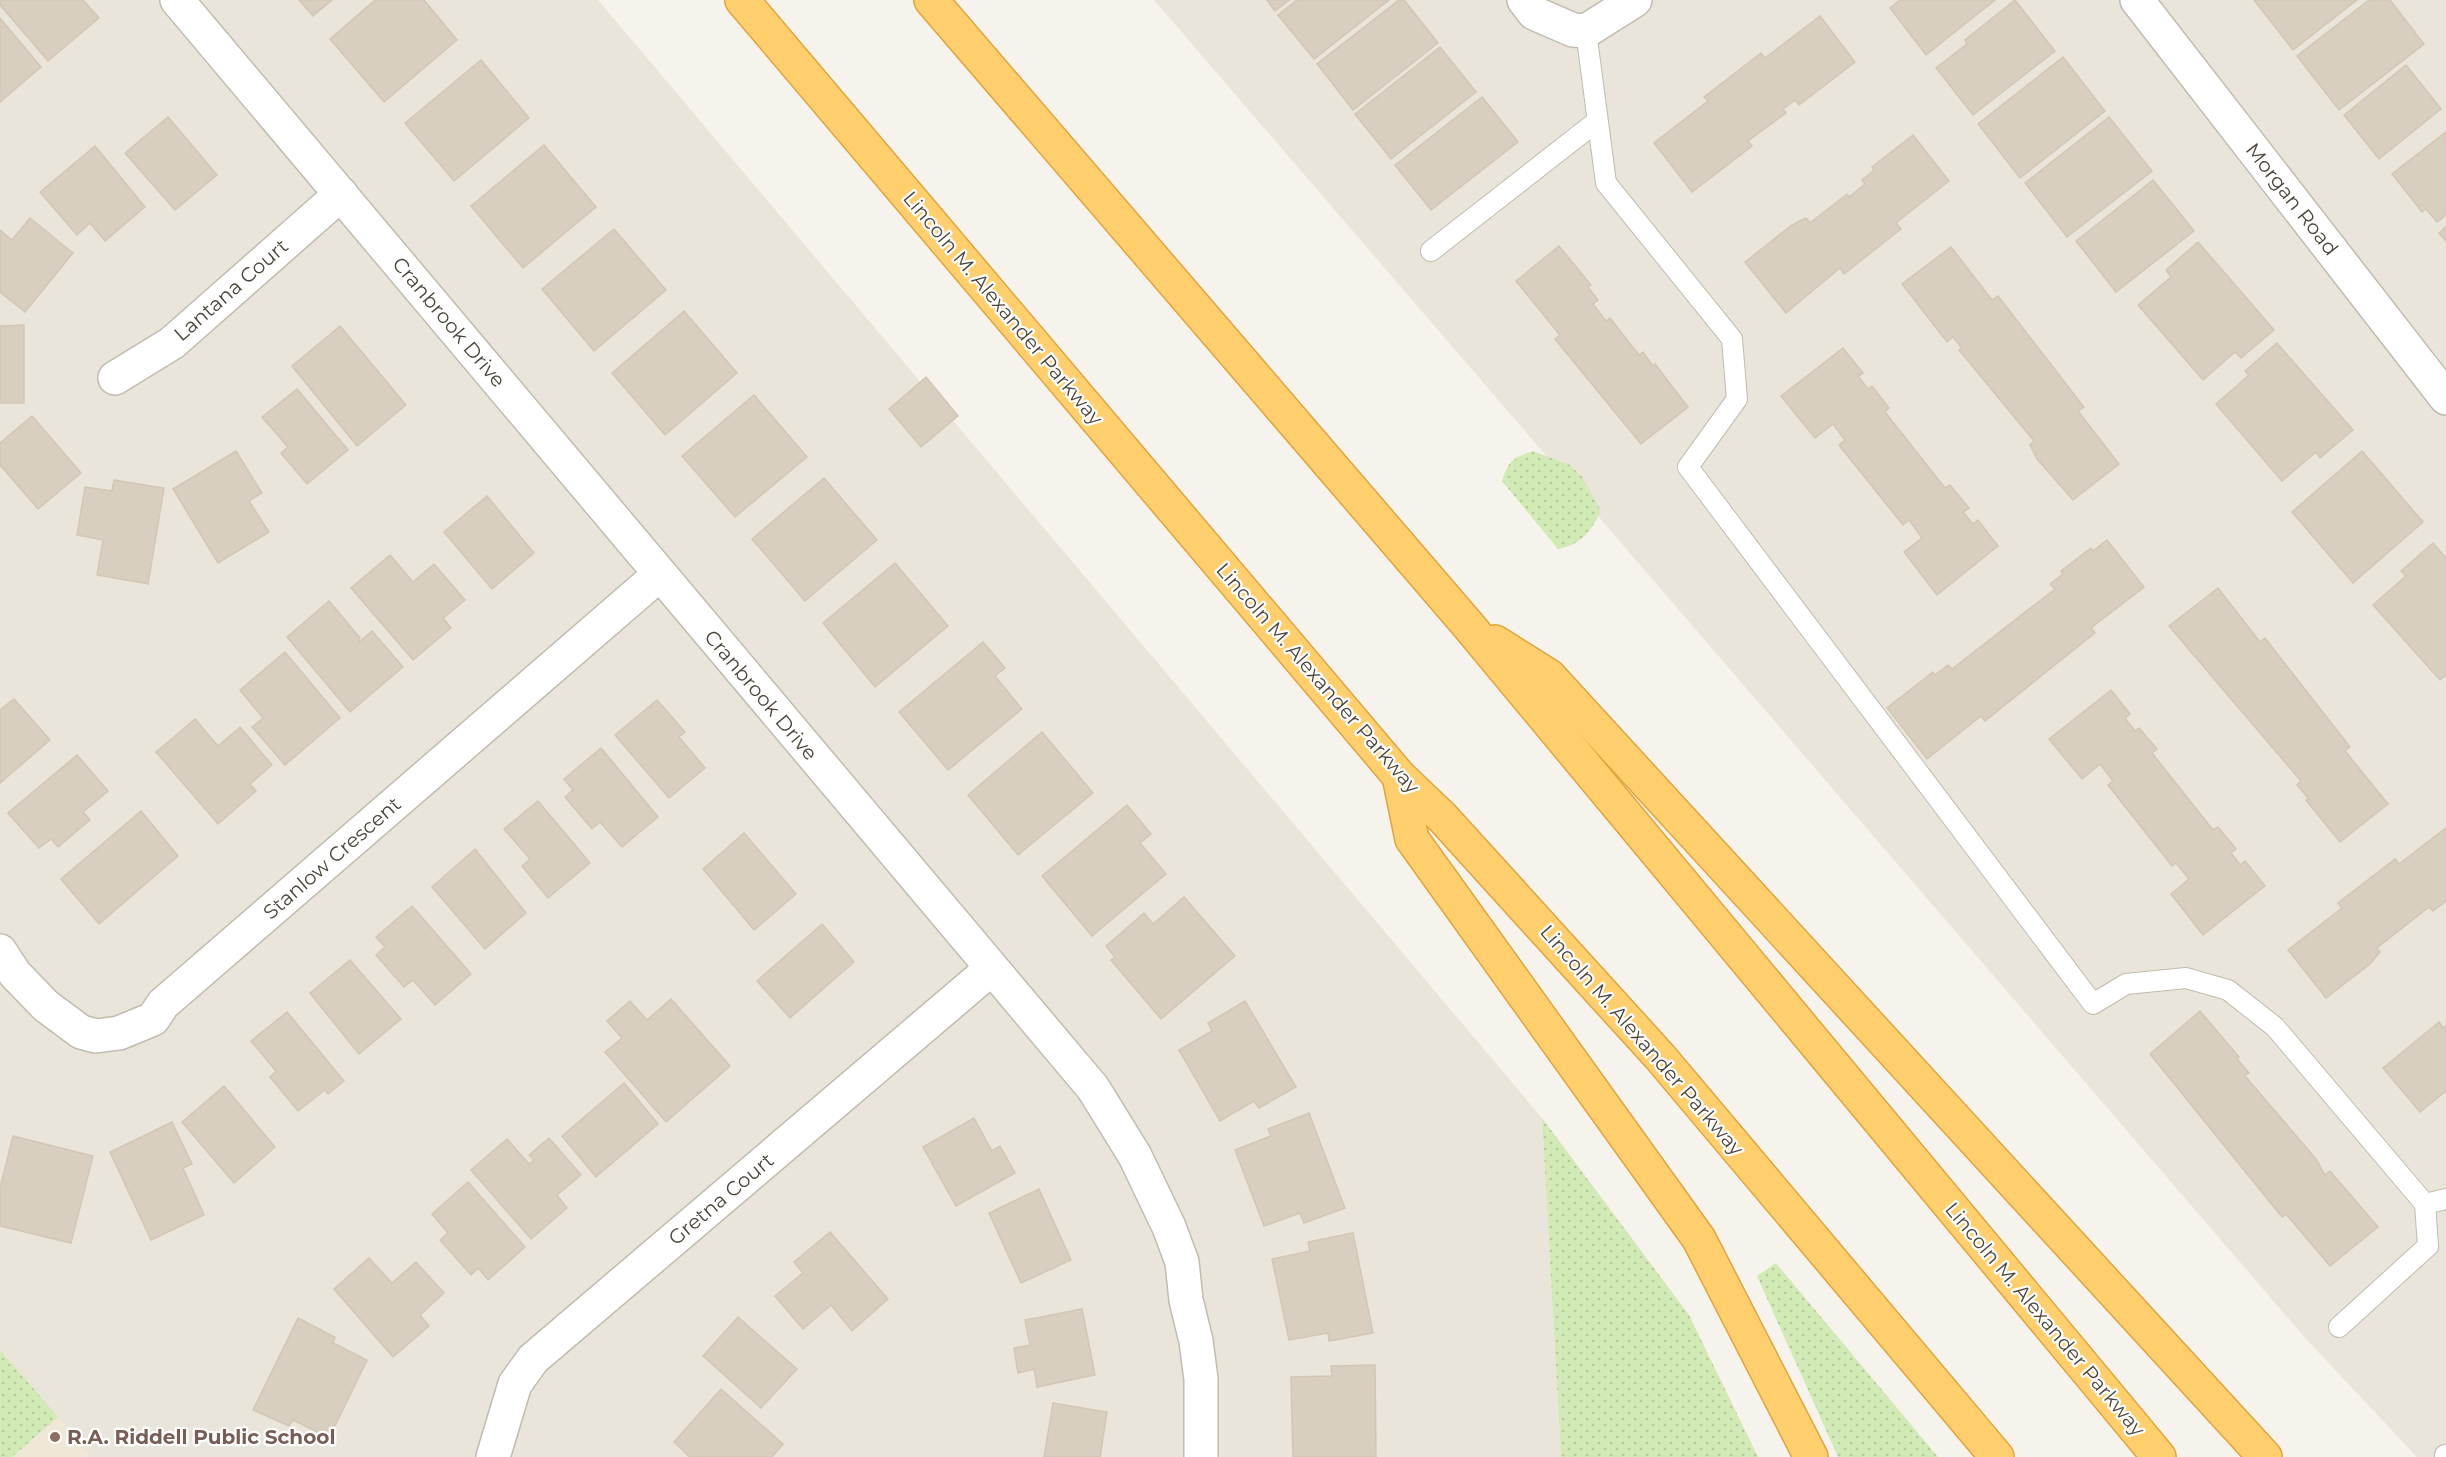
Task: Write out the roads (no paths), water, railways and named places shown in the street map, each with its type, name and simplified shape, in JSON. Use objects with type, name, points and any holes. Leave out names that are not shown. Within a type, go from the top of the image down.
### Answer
[{"type":"highway","name":"Lincoln M. Alexander Parkway","points":[[742,0],[1399,776],[1443,818],[1661,1058],[1997,1457]]},
{"type":"highway","name":"Lincoln M. Alexander Parkway","points":[[931,0],[1468,625],[2159,1457]]},
{"type":"highway","points":[[1468,625],[1549,676],[2265,1457]]},
{"type":"highway","points":[[1399,776],[1412,839],[1699,1239],[1811,1457]]},
{"type":"street","name":"Cranbrook Drive","points":[[177,0],[1093,1088],[1135,1156],[1169,1227],[1182,1262],[1186,1300],[1196,1341],[1201,1379],[1201,1457]]},
{"type":"street","points":[[1524,0],[1534,13],[1573,30],[1586,31],[1635,0]]},
{"type":"street","name":"Morgan Road","points":[[2137,0],[2446,398]]},
{"type":"street","name":"Lantana Court","points":[[115,378],[172,343],[340,194]]},
{"type":"street","name":"Stanlow Crescent","points":[[0,951],[15,974],[46,1006],[81,1032],[96,1036],[120,1033],[153,1019],[163,1004],[660,574]]},
{"type":"street","name":"Gretna Court","points":[[493,1457],[515,1384],[533,1359],[991,969]]},
{"type":"lane","points":[[1586,31],[1596,122],[1606,183],[1732,339],[1737,399],[1688,467],[2093,1004],[2126,984],[2186,978],[2228,990],[2275,1027],[2425,1204],[2428,1246],[2340,1327]]},
{"type":"lane","points":[[1431,251],[1596,122]]},
{"type":"lane","points":[[2425,1204],[2446,1199]]},
{"type":"place","name":"R.A. Riddell Public School","points":[[55,1437]]}]
